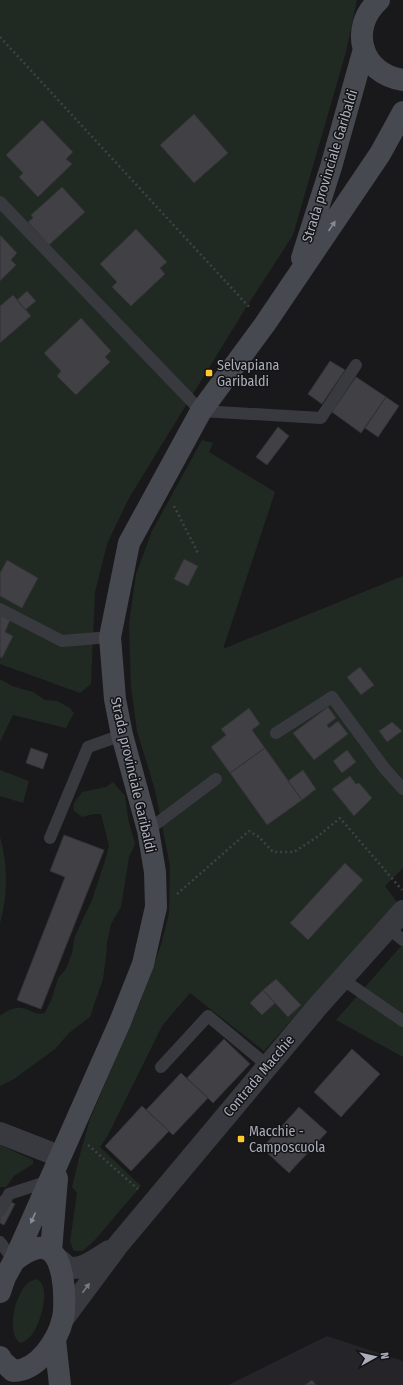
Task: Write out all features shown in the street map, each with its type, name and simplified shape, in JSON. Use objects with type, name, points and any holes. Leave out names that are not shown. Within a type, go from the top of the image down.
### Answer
[{"type":"main road","points":[[373,4],[364,21],[362,30],[362,40],[367,58],[379,71],[387,76],[403,80]]},
{"type":"main road","name":"Strada provinciale Garibaldi","points":[[294,282],[331,167],[364,49]]},
{"type":"main road","name":"Strada provinciale Garibaldi","points":[[0,1292],[5,1277],[14,1261],[50,1181],[59,1156],[120,1022],[143,964],[156,907],[155,872],[148,830],[122,735],[115,699],[110,637],[129,543],[201,411],[294,282],[380,154],[403,112]]},
{"type":"main road","name":"Strada provinciale Garibaldi","points":[[55,1340],[63,1319],[64,1298],[63,1278],[54,1255],[59,1156]]},
{"type":"main road","points":[[14,1261],[26,1252],[40,1248],[54,1255]]},
{"type":"main road","points":[[12,1374],[31,1367],[45,1354],[55,1340]]},
{"type":"main road","points":[[55,1340],[60,1385]]},
{"type":"street","name":"Contrada Macchie","points":[[63,1319],[118,1245],[342,979],[395,934],[403,911]]},
{"type":"street","points":[[0,1133],[59,1156]]},
{"type":"street","name":"Contrada Macchie","points":[[54,1255],[69,1267],[79,1267],[92,1262],[118,1245]]},
{"type":"lane","points":[[0,202],[201,411],[321,418],[356,365]]},
{"type":"lane","points":[[0,610],[62,641],[110,637]]},
{"type":"lane","points":[[276,734],[332,696],[385,769],[403,789]]},
{"type":"lane","points":[[50,838],[88,747],[122,735]]},
{"type":"lane","points":[[148,830],[216,779]]},
{"type":"lane","points":[[342,979],[403,1021]]},
{"type":"lane","points":[[161,1067],[208,1016],[268,1066]]},
{"type":"lane","points":[[0,1211],[9,1194],[50,1181]]},
{"type":"lane","points":[[0,1242],[14,1261]]},
{"type":"path","points":[[0,37],[265,324]]},
{"type":"path","points":[[159,490],[171,502],[198,553]]},
{"type":"path","points":[[156,907],[174,896],[249,831],[259,837],[273,852],[294,852],[317,837],[340,818],[403,891]]},
{"type":"path","points":[[71,1131],[154,1202]]},
{"type":"shaded area","points":[[0,0],[357,0],[346,52],[293,235],[242,314],[129,498],[107,544],[95,592],[91,684],[80,693],[0,664]]},
{"type":"shaded area","points":[[202,440],[213,443],[209,452],[275,492],[223,649],[403,576],[403,868],[385,886],[397,902],[264,1051],[190,993],[162,1026],[107,1137],[100,1147],[141,1186],[94,1241],[83,1251],[74,1251],[70,1242],[77,1193],[72,1187],[79,1158],[90,1119],[139,1005],[161,945],[169,913],[170,866],[155,790],[137,731],[131,687],[129,624],[136,574],[152,531]]},
{"type":"shaded area","points":[[0,679],[12,686],[33,692],[45,700],[57,701],[70,708],[74,713],[66,728],[13,715],[0,742]]},
{"type":"shaded area","points":[[0,770],[29,781],[23,803],[0,796]]},
{"type":"shaded area","points":[[113,782],[125,796],[128,818],[135,844],[129,857],[121,907],[111,924],[107,943],[103,979],[90,1017],[69,1033],[55,1049],[14,1079],[0,1086],[0,1016],[15,1008],[24,1009],[34,1013],[45,1013],[52,998],[58,978],[66,969],[72,953],[75,936],[92,900],[109,846],[101,814],[93,814],[82,817],[73,810],[74,803],[82,792],[106,787]]},
{"type":"shaded area","points":[[0,837],[6,869],[6,891],[0,923]]},
{"type":"shaded area","points":[[403,944],[403,1057],[336,1020]]},
{"type":"shaded area","points":[[0,1145],[33,1160],[33,1164],[14,1176],[6,1187],[0,1187]]},
{"type":"shaded area","points":[[37,1279],[42,1283],[44,1289],[44,1302],[36,1329],[28,1339],[20,1343],[13,1330],[14,1311],[17,1301],[26,1286],[31,1281]]},
{"type":"shaded area","points":[[327,1336],[403,1361],[403,1385],[228,1385]]},
{"type":"building","points":[[194,114],[228,153],[194,183],[160,145]]},
{"type":"building","points":[[42,120],[73,152],[66,159],[72,164],[38,197],[19,177],[23,173],[6,155]]},
{"type":"building","points":[[62,187],[85,212],[49,245],[28,222],[33,218],[31,215]]},
{"type":"building","points":[[136,229],[167,262],[160,268],[165,274],[131,306],[112,287],[117,282],[100,264]]},
{"type":"building","points":[[0,235],[17,253],[11,260],[16,265],[0,281]]},
{"type":"building","points":[[27,291],[36,301],[25,310],[17,300]]},
{"type":"building","points":[[13,295],[31,316],[0,343],[0,306]]},
{"type":"building","points":[[81,318],[111,351],[105,357],[110,362],[76,395],[57,376],[61,371],[44,353]]},
{"type":"building","points":[[330,361],[345,370],[322,404],[308,394]]},
{"type":"building","points":[[356,377],[386,397],[361,433],[332,412]]},
{"type":"building","points":[[386,397],[399,406],[378,437],[365,428]]},
{"type":"building","points":[[278,427],[289,436],[267,465],[256,457]]},
{"type":"building","points":[[184,559],[198,566],[188,586],[174,579]]},
{"type":"building","points":[[7,560],[38,578],[22,608],[0,596],[0,573]]},
{"type":"building","points":[[0,615],[10,620],[5,632],[13,636],[2,658],[0,657]]},
{"type":"building","points":[[360,667],[374,685],[361,695],[347,677]]},
{"type":"building","points":[[328,707],[336,718],[327,725],[329,728],[338,721],[348,734],[314,760],[293,733]]},
{"type":"building","points":[[249,708],[260,724],[252,730],[265,748],[230,773],[211,747],[226,735],[221,729]]},
{"type":"building","points":[[392,722],[402,731],[387,742],[379,731]]},
{"type":"building","points":[[31,748],[48,754],[43,769],[26,763]]},
{"type":"building","points":[[265,748],[302,800],[267,825],[230,773]]},
{"type":"building","points":[[347,750],[356,762],[342,773],[333,761]]},
{"type":"building","points":[[303,770],[316,789],[302,800],[288,781]]},
{"type":"building","points":[[350,776],[356,784],[359,783],[372,798],[354,816],[332,789]]},
{"type":"building","points":[[64,835],[104,850],[41,1009],[17,1000],[65,877],[50,871]]},
{"type":"building","points":[[345,863],[363,880],[308,940],[290,923]]},
{"type":"building","points":[[276,979],[301,1005],[288,1017],[263,990]]},
{"type":"building","points":[[263,990],[275,1003],[262,1015],[250,1003]]},
{"type":"building","points":[[224,1039],[250,1064],[213,1103],[187,1078]]},
{"type":"building","points":[[352,1049],[380,1074],[341,1117],[314,1092]]},
{"type":"building","points":[[181,1073],[208,1098],[173,1135],[146,1110]]},
{"type":"building","points":[[142,1106],[169,1131],[131,1171],[105,1146]]},
{"type":"building","points":[[299,1107],[327,1132],[289,1173],[262,1148]]},
{"type":"building","points":[[0,1196],[15,1204],[4,1225],[0,1223]]},
{"type":"building","points":[[312,1380],[316,1385],[305,1385]]},
{"type":"place","name":"Selvapiana Garibaldi","points":[[209,373]]},
{"type":"place","name":"Macchie - Camposcuola","points":[[241,1139]]}]
